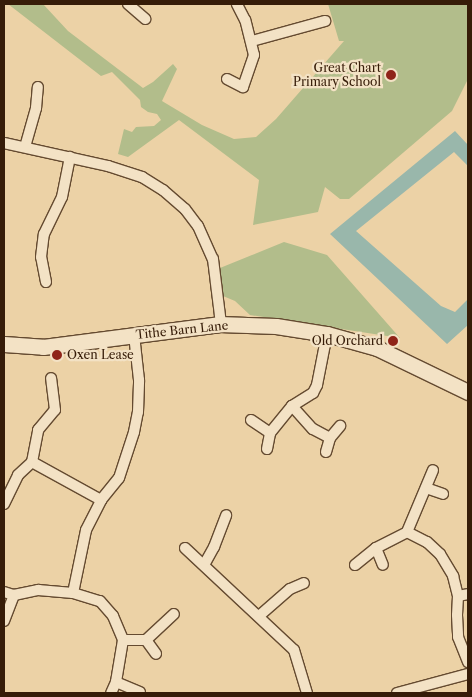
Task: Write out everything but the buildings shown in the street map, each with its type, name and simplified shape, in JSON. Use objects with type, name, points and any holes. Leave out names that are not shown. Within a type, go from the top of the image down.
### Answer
[{"type":"street","points":[[227,79],[243,87],[254,55],[252,41],[237,4]]},
{"type":"street","points":[[131,5],[145,19]]},
{"type":"street","points":[[252,41],[325,21]]},
{"type":"street","points":[[25,147],[36,108],[38,87]]},
{"type":"street","points":[[4,143],[70,157],[142,177],[163,190],[185,209],[198,226],[213,259],[220,324]]},
{"type":"street","points":[[46,282],[41,257],[44,234],[62,197],[70,157]]},
{"type":"street","name":"Tithe Barn Lane","points":[[4,344],[43,347],[220,324],[276,326],[327,334],[377,348],[468,392]]},
{"type":"street","points":[[267,449],[270,433],[292,406],[313,393],[317,385],[327,334]]},
{"type":"street","points":[[73,593],[86,530],[101,500],[119,478],[128,454],[137,418],[139,380],[134,335]]},
{"type":"street","points":[[4,504],[18,475],[32,462],[38,430],[55,410],[51,378]]},
{"type":"street","points":[[292,406],[313,429],[330,438]]},
{"type":"street","points":[[251,420],[270,433]]},
{"type":"street","points":[[326,452],[330,438],[340,426]]},
{"type":"street","points":[[32,462],[101,500]]},
{"type":"street","points":[[355,565],[376,548],[407,532],[433,470]]},
{"type":"street","points":[[426,488],[443,494]]},
{"type":"street","points":[[204,565],[214,547],[226,515]]},
{"type":"street","points":[[407,532],[427,542],[440,554],[463,595],[456,615],[458,637],[468,662]]},
{"type":"street","points":[[185,548],[294,650],[307,693]]},
{"type":"street","points":[[376,548],[383,565]]},
{"type":"street","points":[[259,616],[290,590],[304,583]]},
{"type":"street","points":[[4,592],[14,594],[38,590],[73,593],[100,601],[113,616],[123,640],[116,682],[111,693]]},
{"type":"street","points":[[4,621],[14,594]]},
{"type":"street","points":[[123,640],[146,640],[174,614]]},
{"type":"street","points":[[146,640],[156,654]]},
{"type":"street","points":[[397,693],[468,674]]},
{"type":"street","points":[[116,682],[140,692]]},
{"type":"green space","name":"Great Chart Primary School","points":[[8,4],[43,4],[68,31],[143,88],[153,82],[173,64],[177,69],[162,101],[202,125],[234,139],[256,137],[276,119],[344,41],[339,41],[328,4],[468,4],[468,79],[452,111],[349,199],[340,199],[325,187],[318,212],[253,225],[259,180],[179,120],[128,157],[118,154],[124,129],[132,132],[136,127],[154,126],[161,120],[157,114],[148,112],[141,107],[140,100],[112,72],[101,76]]},
{"type":"green space","points":[[284,242],[327,255],[400,338],[250,315],[235,301],[223,296],[220,268]]},
{"type":"shaded area","points":[[455,131],[468,145],[468,166],[454,152],[356,231],[441,306],[455,312],[468,299],[468,325],[447,344],[330,234]]},
{"type":"place","name":"Great Chart Primary School","points":[[391,75]]},
{"type":"place","name":"Old Orchard","points":[[393,341]]},
{"type":"place","name":"Oxen Lease","points":[[57,355]]}]
